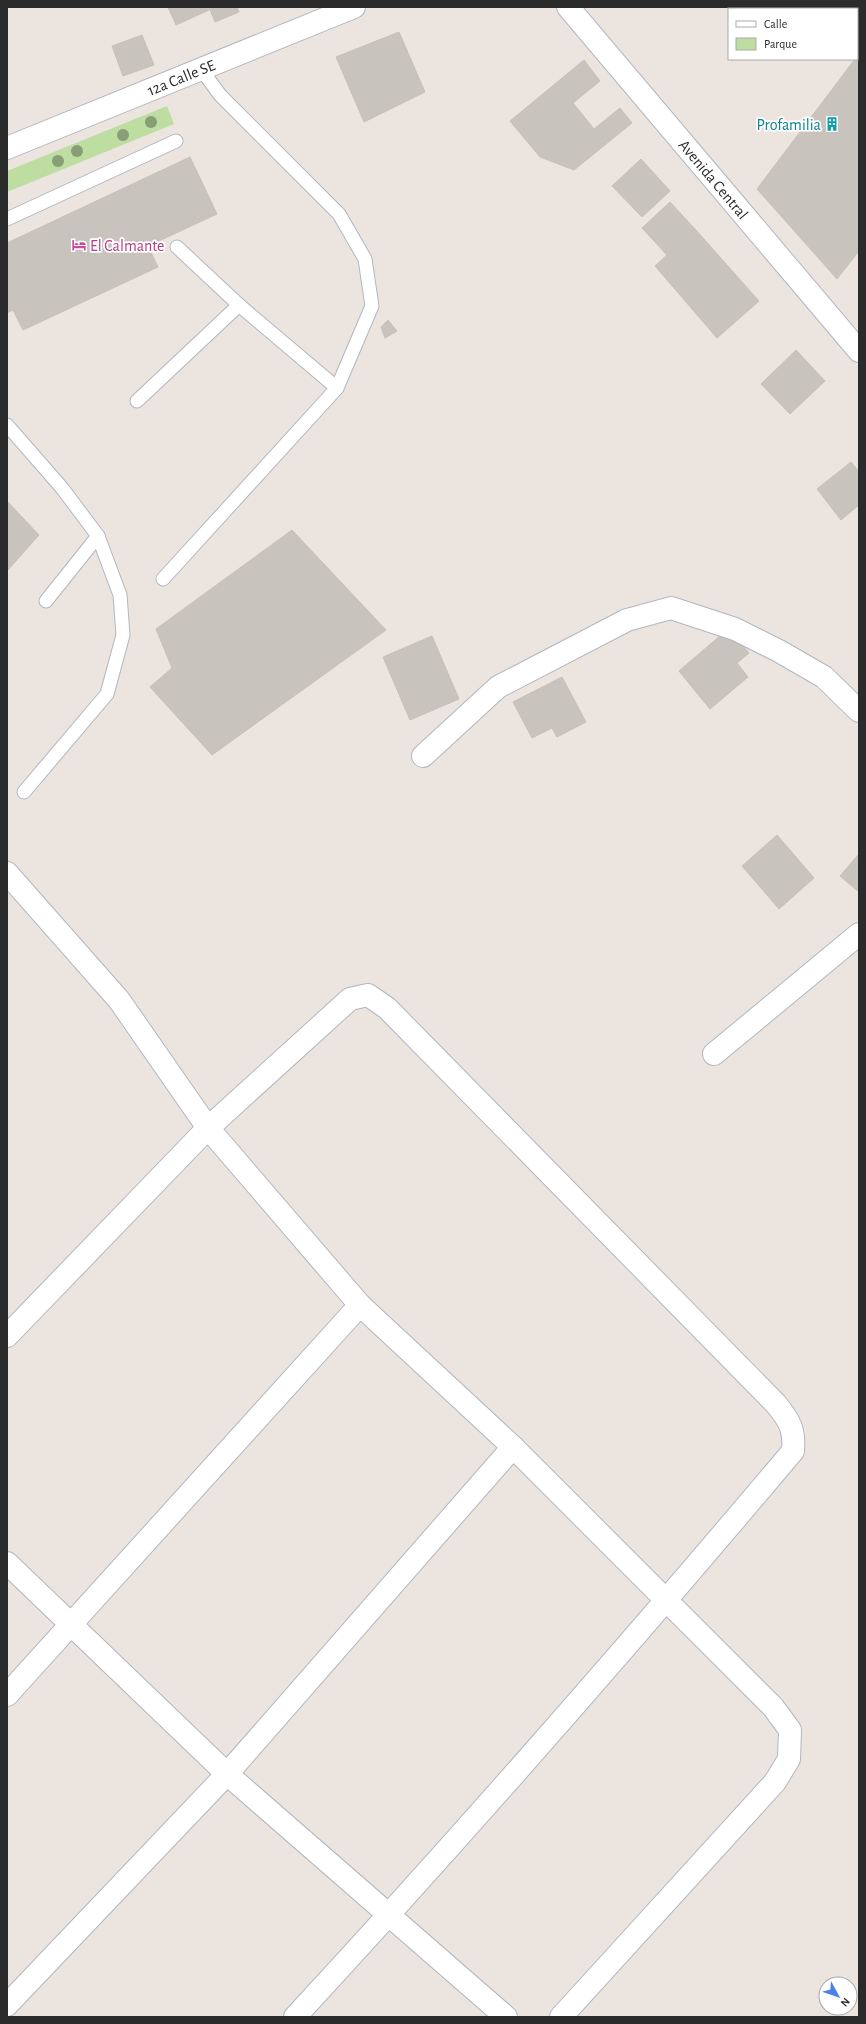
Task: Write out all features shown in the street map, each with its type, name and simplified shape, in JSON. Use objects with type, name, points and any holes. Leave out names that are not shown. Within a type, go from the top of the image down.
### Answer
[{"type":"street","name":"12a Calle SE","points":[[7,148],[354,7]]},
{"type":"street","name":"Avenida Central","points":[[568,7],[859,351]]},
{"type":"street","points":[[423,756],[498,687],[627,620],[671,608],[735,629],[779,651],[824,677],[859,711]]},
{"type":"street","points":[[7,873],[119,1000],[208,1128],[360,1305],[513,1447],[774,1707],[790,1730],[789,1758],[775,1782],[561,2017]]},
{"type":"street","points":[[714,1054],[859,934]]},
{"type":"street","points":[[7,1336],[208,1128],[350,999],[368,995],[387,1008],[789,1419],[795,1438],[794,1451],[667,1600],[389,1915],[295,2017]]},
{"type":"street","points":[[7,1695],[360,1305]]},
{"type":"street","points":[[7,2005],[227,1774],[513,1447]]},
{"type":"street","points":[[7,1564],[227,1774],[506,2017]]},
{"type":"lane","points":[[163,579],[337,388],[372,306],[365,259],[338,214],[220,95],[201,69]]},
{"type":"lane","points":[[7,219],[176,141]]},
{"type":"lane","points":[[177,247],[239,305],[337,388]]},
{"type":"lane","points":[[137,401],[239,305]]},
{"type":"lane","points":[[7,425],[62,488],[98,536],[120,595],[123,635],[107,694],[24,792]]},
{"type":"lane","points":[[46,601],[98,536]]},
{"type":"green space","points":[[167,106],[174,124],[7,192],[7,171]]},
{"type":"building","points":[[168,7],[207,7],[209,10],[176,25]]},
{"type":"building","points":[[209,7],[237,7],[239,12],[215,22]]},
{"type":"building","points":[[399,32],[425,92],[364,122],[336,57]]},
{"type":"building","points":[[142,35],[154,65],[123,76],[112,46]]},
{"type":"building","name":"Profamilia","points":[[859,54],[859,251],[837,279],[757,189],[854,60],[858,60]]},
{"type":"building","points":[[584,60],[600,81],[573,103],[594,129],[620,108],[632,123],[574,170],[540,157],[510,121]]},
{"type":"building","name":"El Calmante","points":[[190,157],[217,214],[148,246],[158,267],[23,330],[13,310],[7,313],[7,243]]},
{"type":"building","points":[[641,159],[670,191],[642,217],[612,186]]},
{"type":"building","points":[[670,202],[695,229],[667,255],[642,228]]},
{"type":"building","points":[[695,229],[759,301],[717,338],[655,266]]},
{"type":"building","points":[[388,320],[397,331],[385,338],[381,327]]},
{"type":"building","points":[[796,350],[825,381],[790,414],[761,384]]},
{"type":"building","points":[[851,462],[859,472],[859,505],[841,520],[817,489]]},
{"type":"building","points":[[7,501],[39,535],[7,571]]},
{"type":"building","points":[[292,530],[386,630],[212,755],[150,687],[172,668],[156,629]]},
{"type":"building","points":[[728,629],[749,653],[737,663],[748,677],[710,709],[679,671]]},
{"type":"building","points":[[432,636],[459,699],[410,720],[383,657]]},
{"type":"building","points":[[562,677],[586,722],[557,737],[552,728],[532,738],[513,702]]},
{"type":"building","points":[[777,835],[814,878],[779,909],[742,866]]},
{"type":"building","points":[[859,854],[859,892],[840,876]]},
{"type":"place","name":"Profamilia","points":[[832,124]]},
{"type":"place","name":"El Calmante","points":[[79,245]]}]
